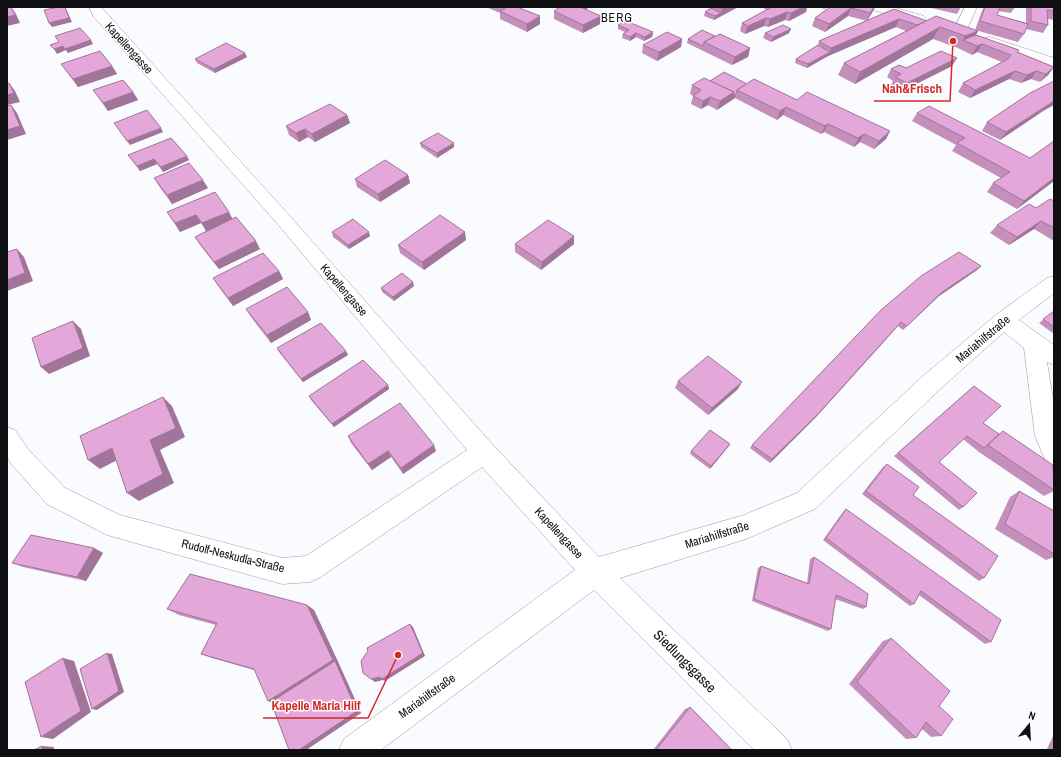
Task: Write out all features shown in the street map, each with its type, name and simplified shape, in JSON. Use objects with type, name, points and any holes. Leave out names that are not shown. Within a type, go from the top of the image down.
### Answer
[{"type":"street","name":"Kapellengasse","points":[[95,7],[99,14],[282,218],[484,452],[595,572]]},
{"type":"street","points":[[878,7],[930,22]]},
{"type":"street","points":[[960,31],[971,7]]},
{"type":"street","points":[[945,27],[1054,63]]},
{"type":"street","name":"Mariahilfstraße","points":[[354,750],[595,572],[746,527],[806,500],[931,383],[1004,320],[1054,283]]},
{"type":"street","points":[[1004,320],[1034,344],[1054,356]]},
{"type":"street","points":[[1034,344],[1047,436],[1054,454]]},
{"type":"street","name":"Rudolf-Neskudla-Straße","points":[[7,437],[20,457],[56,496],[110,522],[282,571],[310,569],[484,452]]},
{"type":"street","name":"Siedlungsgasse","points":[[595,572],[776,750]]},
{"type":"building","points":[[7,7],[11,7],[15,15],[7,17]]},
{"type":"building","points":[[65,7],[69,18],[49,23],[44,10]]},
{"type":"building","points":[[504,7],[517,7],[540,16],[527,24],[500,11],[506,8]]},
{"type":"building","points":[[560,7],[580,7],[601,16],[583,25],[554,11]]},
{"type":"building","points":[[772,7],[803,7],[791,13],[787,12],[770,19],[766,18],[748,26],[742,23]]},
{"type":"building","points":[[830,7],[874,7],[870,13],[851,8],[829,24],[815,18]]},
{"type":"building","points":[[985,7],[1000,7],[997,15],[1028,24],[1024,34],[980,21]]},
{"type":"building","points":[[1031,7],[1054,7],[1054,11],[1047,10],[1048,25],[1031,21]]},
{"type":"building","points":[[711,8],[721,13],[715,16],[705,12]]},
{"type":"building","points":[[894,9],[927,21],[917,25],[899,19],[831,48],[819,41]]},
{"type":"building","points":[[936,16],[978,31],[965,36],[940,27],[860,72],[844,63]]},
{"type":"building","points":[[626,21],[653,32],[645,37],[636,33],[630,37],[623,34],[629,30],[618,25]]},
{"type":"building","points":[[783,25],[791,29],[773,37],[765,33]]},
{"type":"building","points":[[80,28],[91,40],[65,49],[63,46],[54,49],[50,45],[59,42],[55,36]]},
{"type":"building","points":[[702,30],[715,36],[704,42],[703,46],[688,39]]},
{"type":"building","points":[[667,32],[682,39],[659,52],[643,45]]},
{"type":"building","points":[[720,34],[750,48],[735,57],[704,42]]},
{"type":"building","points":[[976,35],[1019,50],[1017,52],[1054,67],[1046,74],[1036,71],[1027,75],[1015,71],[975,90],[963,83],[1008,59],[1011,55],[982,44],[977,46],[963,40]]},
{"type":"building","points":[[226,43],[245,53],[214,69],[195,59]]},
{"type":"building","points":[[818,45],[830,52],[808,64],[796,59]]},
{"type":"building","points":[[100,51],[112,66],[73,79],[61,64]]},
{"type":"building","points":[[941,51],[957,58],[907,83],[895,77],[901,74],[891,69],[899,65],[906,68]]},
{"type":"building","points":[[724,72],[747,84],[737,90],[736,94],[733,96],[734,92],[710,81]]},
{"type":"building","points":[[704,78],[734,92],[720,101],[710,97],[703,101],[693,96],[701,90],[692,85]]},
{"type":"building","points":[[754,79],[797,100],[807,92],[890,131],[879,141],[864,134],[858,138],[828,124],[825,126],[786,107],[780,111],[737,90]]},
{"type":"building","points":[[123,80],[133,92],[103,103],[93,90]]},
{"type":"building","points":[[1054,81],[1054,101],[1006,132],[987,122],[1030,93]]},
{"type":"building","points":[[9,83],[14,93],[7,95],[7,84]]},
{"type":"building","points":[[330,104],[347,115],[312,134],[305,129],[296,133],[286,126]]},
{"type":"building","points":[[11,105],[20,126],[7,130],[7,106]]},
{"type":"building","points":[[929,106],[1030,158],[1054,141],[1054,178],[1024,201],[993,183],[1010,172],[957,143],[965,138],[917,113]]},
{"type":"building","points":[[147,110],[161,128],[127,141],[114,123]]},
{"type":"building","points":[[438,133],[454,143],[437,153],[420,143]]},
{"type":"building","points":[[171,138],[187,156],[161,167],[154,159],[137,166],[128,155]]},
{"type":"building","points":[[385,160],[408,175],[378,194],[355,179]]},
{"type":"building","points":[[189,163],[203,180],[167,195],[154,178]]},
{"type":"building","points":[[215,192],[229,212],[202,223],[196,215],[175,223],[167,212]]},
{"type":"building","points":[[1050,199],[1054,201],[1054,228],[1041,221],[1017,237],[997,225],[1029,204],[1036,208]]},
{"type":"building","points":[[440,215],[465,232],[422,262],[398,245]]},
{"type":"building","points":[[236,217],[256,241],[214,262],[195,237]]},
{"type":"building","points":[[353,219],[369,232],[348,245],[332,232]]},
{"type":"building","points":[[548,220],[574,236],[542,262],[515,244]]},
{"type":"building","points":[[17,249],[25,273],[7,280],[7,252]]},
{"type":"building","points":[[959,252],[981,266],[942,292],[907,326],[901,322],[818,414],[772,459],[752,445],[881,310],[921,276]]},
{"type":"building","points":[[263,253],[279,271],[228,298],[213,278]]},
{"type":"building","points":[[402,273],[413,282],[393,297],[381,288]]},
{"type":"building","points":[[287,287],[308,312],[267,335],[246,309]]},
{"type":"building","points":[[1054,311],[1054,327],[1043,319]]},
{"type":"building","points":[[73,321],[83,348],[41,367],[32,338]]},
{"type":"building","points":[[321,323],[346,351],[301,379],[277,348]]},
{"type":"building","points":[[708,356],[742,382],[712,408],[678,381]]},
{"type":"building","points":[[363,360],[388,385],[332,424],[309,396]]},
{"type":"building","points":[[974,386],[1001,406],[983,423],[999,434],[984,448],[967,436],[939,462],[977,493],[963,507],[898,453]]},
{"type":"building","points":[[163,397],[176,428],[150,440],[163,474],[127,493],[112,448],[88,460],[80,436]]},
{"type":"building","points":[[400,403],[434,445],[401,468],[388,451],[368,464],[348,436]]},
{"type":"building","points":[[710,430],[730,444],[711,466],[691,451]]},
{"type":"building","points":[[1003,431],[1053,465],[1054,490],[988,445]]},
{"type":"building","points":[[887,464],[919,487],[913,495],[998,556],[984,578],[866,491]]},
{"type":"building","points":[[1019,491],[1054,511],[1054,554],[1005,524]]},
{"type":"building","points":[[846,509],[1001,620],[991,642],[921,591],[914,604],[826,538]]},
{"type":"building","points":[[31,535],[94,548],[77,577],[12,563]]},
{"type":"building","points":[[814,557],[868,594],[866,607],[836,595],[831,629],[754,599],[761,566],[809,584]]},
{"type":"building","points":[[190,574],[307,605],[333,660],[268,701],[254,669],[201,654],[217,623],[167,609]]},
{"type":"building","points":[[410,624],[423,653],[382,679],[380,677],[371,679],[363,673],[361,661],[368,651],[367,648]]},
{"type":"building","points":[[891,638],[950,691],[939,706],[953,719],[941,736],[926,722],[916,738],[857,682]]},
{"type":"building","points":[[107,653],[119,691],[92,709],[80,669]]},
{"type":"building","points":[[63,658],[81,711],[41,737],[25,682]]},
{"type":"building","points":[[335,661],[357,711],[299,750],[289,750],[271,702]]},
{"type":"building","points":[[690,707],[732,750],[656,750]]},
{"type":"building","points":[[42,746],[42,750],[34,750]]},
{"type":"place","name":"Nah&Frisch","points":[[953,41]]},
{"type":"place","name":"Kapelle Maria Hilf","points":[[398,655]]},
{"type":"district","name":"BERG","points":[[617,18]]}]
